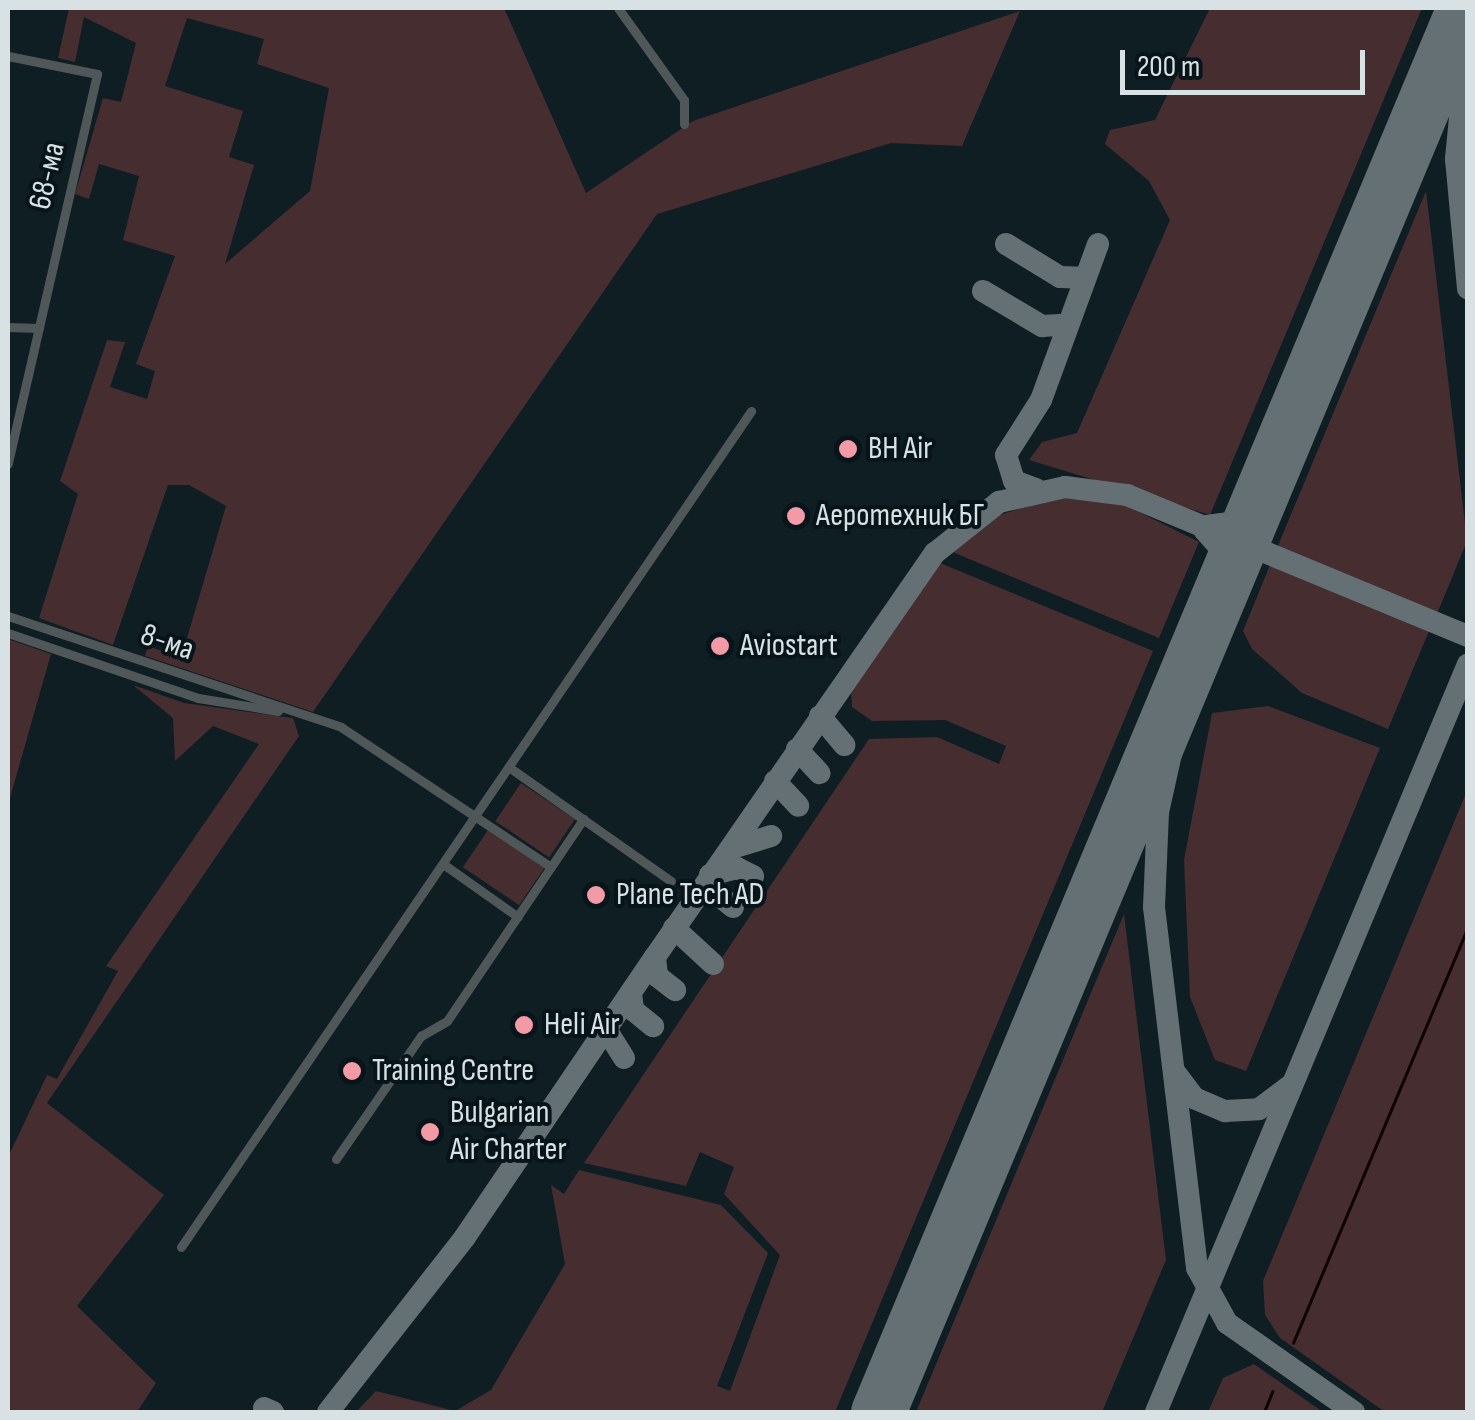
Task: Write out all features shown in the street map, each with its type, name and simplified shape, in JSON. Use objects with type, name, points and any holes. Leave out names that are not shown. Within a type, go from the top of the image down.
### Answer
[{"type":"street","points":[[618,8],[684,100],[684,124]]},
{"type":"street","name":"68-ма","points":[[8,56],[97,74],[8,464]]},
{"type":"street","points":[[8,327],[40,328]]},
{"type":"street","points":[[182,1246],[513,770],[751,411]]},
{"type":"street","name":"8-ма","points":[[8,616],[310,716],[369,742],[551,868]]},
{"type":"street","name":"8-ма","points":[[8,633],[198,698],[310,716]]},
{"type":"street","points":[[64,651],[69,635]]},
{"type":"street","points":[[513,770],[671,881]]},
{"type":"street","points":[[336,1159],[518,917],[582,819]]},
{"type":"street","points":[[446,866],[518,917]]},
{"type":"shaded area","points":[[69,8],[504,8],[586,193],[693,121],[1020,11],[962,146],[891,143],[657,214],[313,712],[145,656],[148,646],[173,655],[184,648],[226,506],[189,485],[168,485],[113,645],[39,618],[78,494],[60,481],[107,340],[125,342],[110,387],[147,399],[155,371],[136,364],[175,256],[123,240],[139,176],[99,164],[89,199],[75,194],[103,98],[121,102],[136,43],[84,17],[75,62],[58,58]],"holes":[[[187,18],[264,39],[257,64],[329,88],[310,191],[225,264],[254,165],[229,157],[243,111],[165,86]]]},
{"type":"shaded area","points":[[1210,8],[1422,8],[1210,515],[1029,460],[1042,442],[1077,433],[1170,220],[1149,181],[1105,144],[1110,130],[1155,120]]},
{"type":"shaded area","points":[[1426,191],[1467,541],[1437,614],[1277,548]]},
{"type":"shaded area","points":[[1061,496],[1127,506],[1199,542],[1159,638],[950,551],[990,518]]},
{"type":"shaded area","points":[[940,563],[1153,651],[835,1412],[356,1412],[376,1391],[455,1411],[491,1390],[565,1264],[551,1185],[564,1194],[579,1170],[721,1205],[768,1253],[717,1386],[730,1391],[780,1255],[724,1194],[734,1167],[700,1152],[686,1186],[584,1163],[869,739],[937,737],[999,764],[1006,746],[945,720],[872,721],[852,707],[851,691]]},
{"type":"shaded area","points":[[1270,565],[1429,631],[1388,729],[1302,693],[1252,649],[1243,631]]},
{"type":"shaded area","points":[[8,639],[51,654],[8,805]]},
{"type":"shaded area","points":[[133,685],[184,703],[293,718],[299,736],[47,1103],[164,1195],[77,1306],[156,1383],[137,1412],[8,1412],[8,1157],[47,1075],[57,1079],[118,971],[106,966],[259,744],[213,726],[175,761],[173,718]]},
{"type":"shaded area","points":[[1268,706],[1380,748],[1246,1071],[1215,1060],[1190,997],[1184,860],[1212,713]]},
{"type":"shaded area","points":[[521,783],[575,819],[549,857],[495,821]]},
{"type":"shaded area","points":[[1467,791],[1467,1412],[1385,1412],[1280,1338],[1265,1315],[1263,1281]]},
{"type":"shaded area","points":[[488,830],[544,868],[519,905],[463,867]]},
{"type":"shaded area","points":[[1124,914],[1166,1260],[1102,1412],[916,1412]]},
{"type":"shaded area","points":[[1254,1364],[1323,1412],[1208,1412],[1223,1378]]},
{"type":"waterway","points":[[1293,1343],[1468,927]]},
{"type":"waterway","points":[[1264,1412],[1272,1392]]},
{"type":"taxiway","points":[[1468,36],[1456,159],[1468,288]]},
{"type":"taxiway","points":[[1006,244],[1060,277],[1083,278]]},
{"type":"taxiway","points":[[1036,489],[1014,481],[1006,455],[1041,400],[1098,244]]},
{"type":"taxiway","points":[[983,291],[1042,326],[1064,325]]},
{"type":"taxiway","points":[[624,1058],[606,1029],[935,553],[999,502],[1065,487],[1127,495],[1468,636]]},
{"type":"taxiway","points":[[1207,526],[1235,522],[1258,501]]},
{"type":"taxiway","points":[[1205,531],[1223,551],[1225,581]]},
{"type":"taxiway","points":[[1192,660],[1158,812],[1154,907],[1197,1268],[1227,1323],[1354,1412]]},
{"type":"taxiway","points":[[1156,1412],[1468,664]]},
{"type":"taxiway","points":[[820,716],[844,745]]},
{"type":"taxiway","points":[[797,749],[819,773]]},
{"type":"taxiway","points":[[775,781],[798,806]]},
{"type":"taxiway","points":[[732,848],[771,836]]},
{"type":"taxiway","points":[[733,907],[712,890],[710,875],[737,868],[753,876]]},
{"type":"taxiway","points":[[674,928],[713,964]]},
{"type":"taxiway","points":[[655,957],[657,976],[675,990]]},
{"type":"taxiway","points":[[631,993],[633,1010],[653,1026]]},
{"type":"taxiway","points":[[328,1412],[465,1237],[606,1029]]},
{"type":"taxiway","points":[[1174,1071],[1194,1098],[1225,1111],[1259,1109],[1291,1085]]},
{"type":"taxiway","points":[[264,1408],[273,1412]]},
{"type":"runway","points":[[878,1412],[1464,8]]},
{"type":"place","name":"BH Air","points":[[848,449]]},
{"type":"place","name":"Аеротехник БГ","points":[[796,516]]},
{"type":"place","name":"Aviostart","points":[[720,646]]},
{"type":"place","name":"Plane Tech AD","points":[[596,895]]},
{"type":"place","name":"Heli Air","points":[[524,1025]]},
{"type":"place","name":"Training Centre","points":[[352,1071]]},
{"type":"place","name":"Bulgarian Air Charter","points":[[430,1132]]}]
